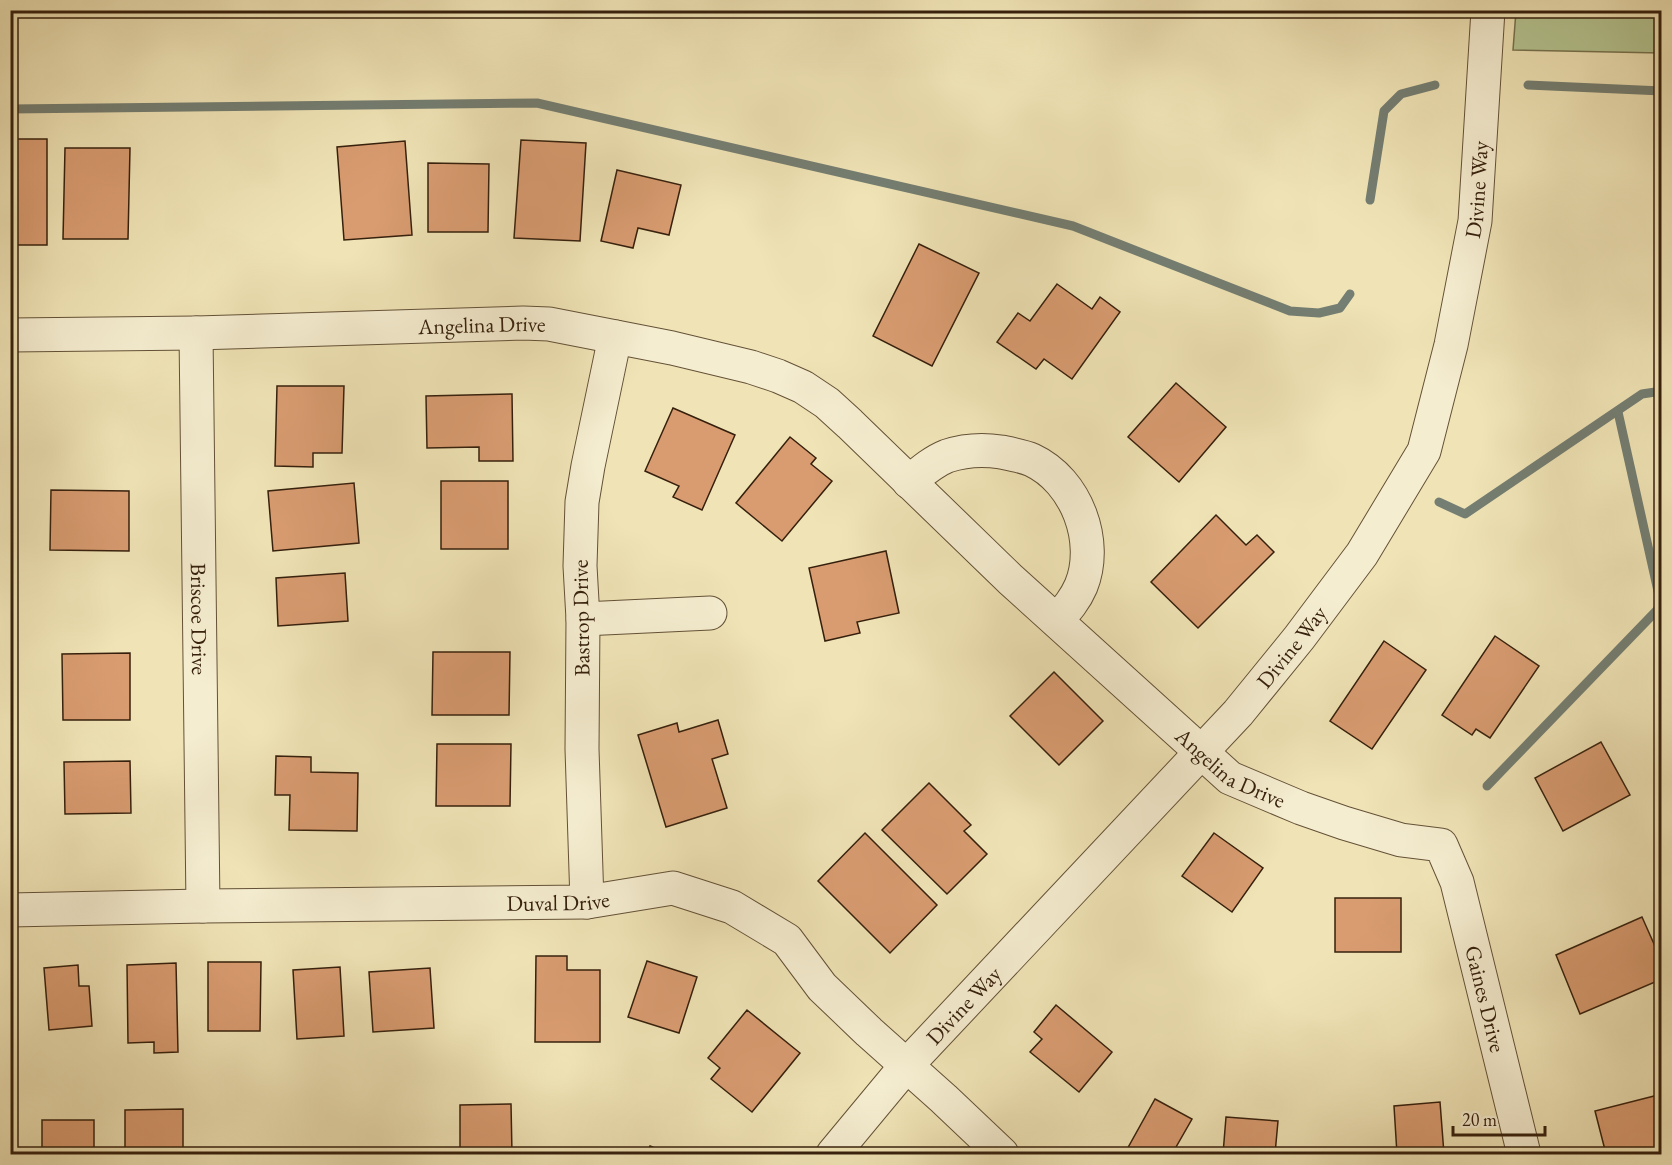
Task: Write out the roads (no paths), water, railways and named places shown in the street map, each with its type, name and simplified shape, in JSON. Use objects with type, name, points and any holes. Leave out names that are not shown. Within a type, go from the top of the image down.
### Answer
[{"type":"street","name":"Divine Way","points":[[833,1155],[906,1066],[1238,713],[1299,638],[1362,554],[1424,451],[1451,345],[1474,221],[1488,10]]},
{"type":"street","name":"Angelina Drive","points":[[10,335],[549,324],[672,348],[751,367],[778,376],[803,387],[827,403],[1010,579],[1230,777],[1301,808],[1401,840],[1441,845]]},
{"type":"street","name":"Briscoe Drive","points":[[196,333],[203,906]]},
{"type":"street","name":"Bastrop Drive","points":[[587,902],[582,749],[583,619],[580,566],[582,502],[615,337]]},
{"type":"street","points":[[909,482],[927,467],[946,457],[970,450],[1013,454],[1033,460],[1048,471],[1077,504],[1088,544],[1081,585],[1072,603],[1057,620]]},
{"type":"street","points":[[583,619],[710,613]]},
{"type":"street","name":"Gaines Drive","points":[[1441,845],[1457,882],[1524,1155]]},
{"type":"street","name":"Duval Drive","points":[[10,910],[587,902],[674,888],[732,907],[787,940],[822,987],[1002,1155]]},
{"type":"waterway","points":[[1370,200],[1384,111],[1401,94],[1435,85]]},
{"type":"waterway","points":[[1528,85],[1662,91]]},
{"type":"waterway","points":[[10,109],[537,103],[1073,226],[1290,311],[1319,313],[1340,308],[1350,294]]},
{"type":"waterway","points":[[1439,502],[1465,514],[1642,394],[1662,391]]},
{"type":"waterway","points":[[1618,412],[1662,609]]},
{"type":"waterway","points":[[1487,786],[1661,606]]}]
